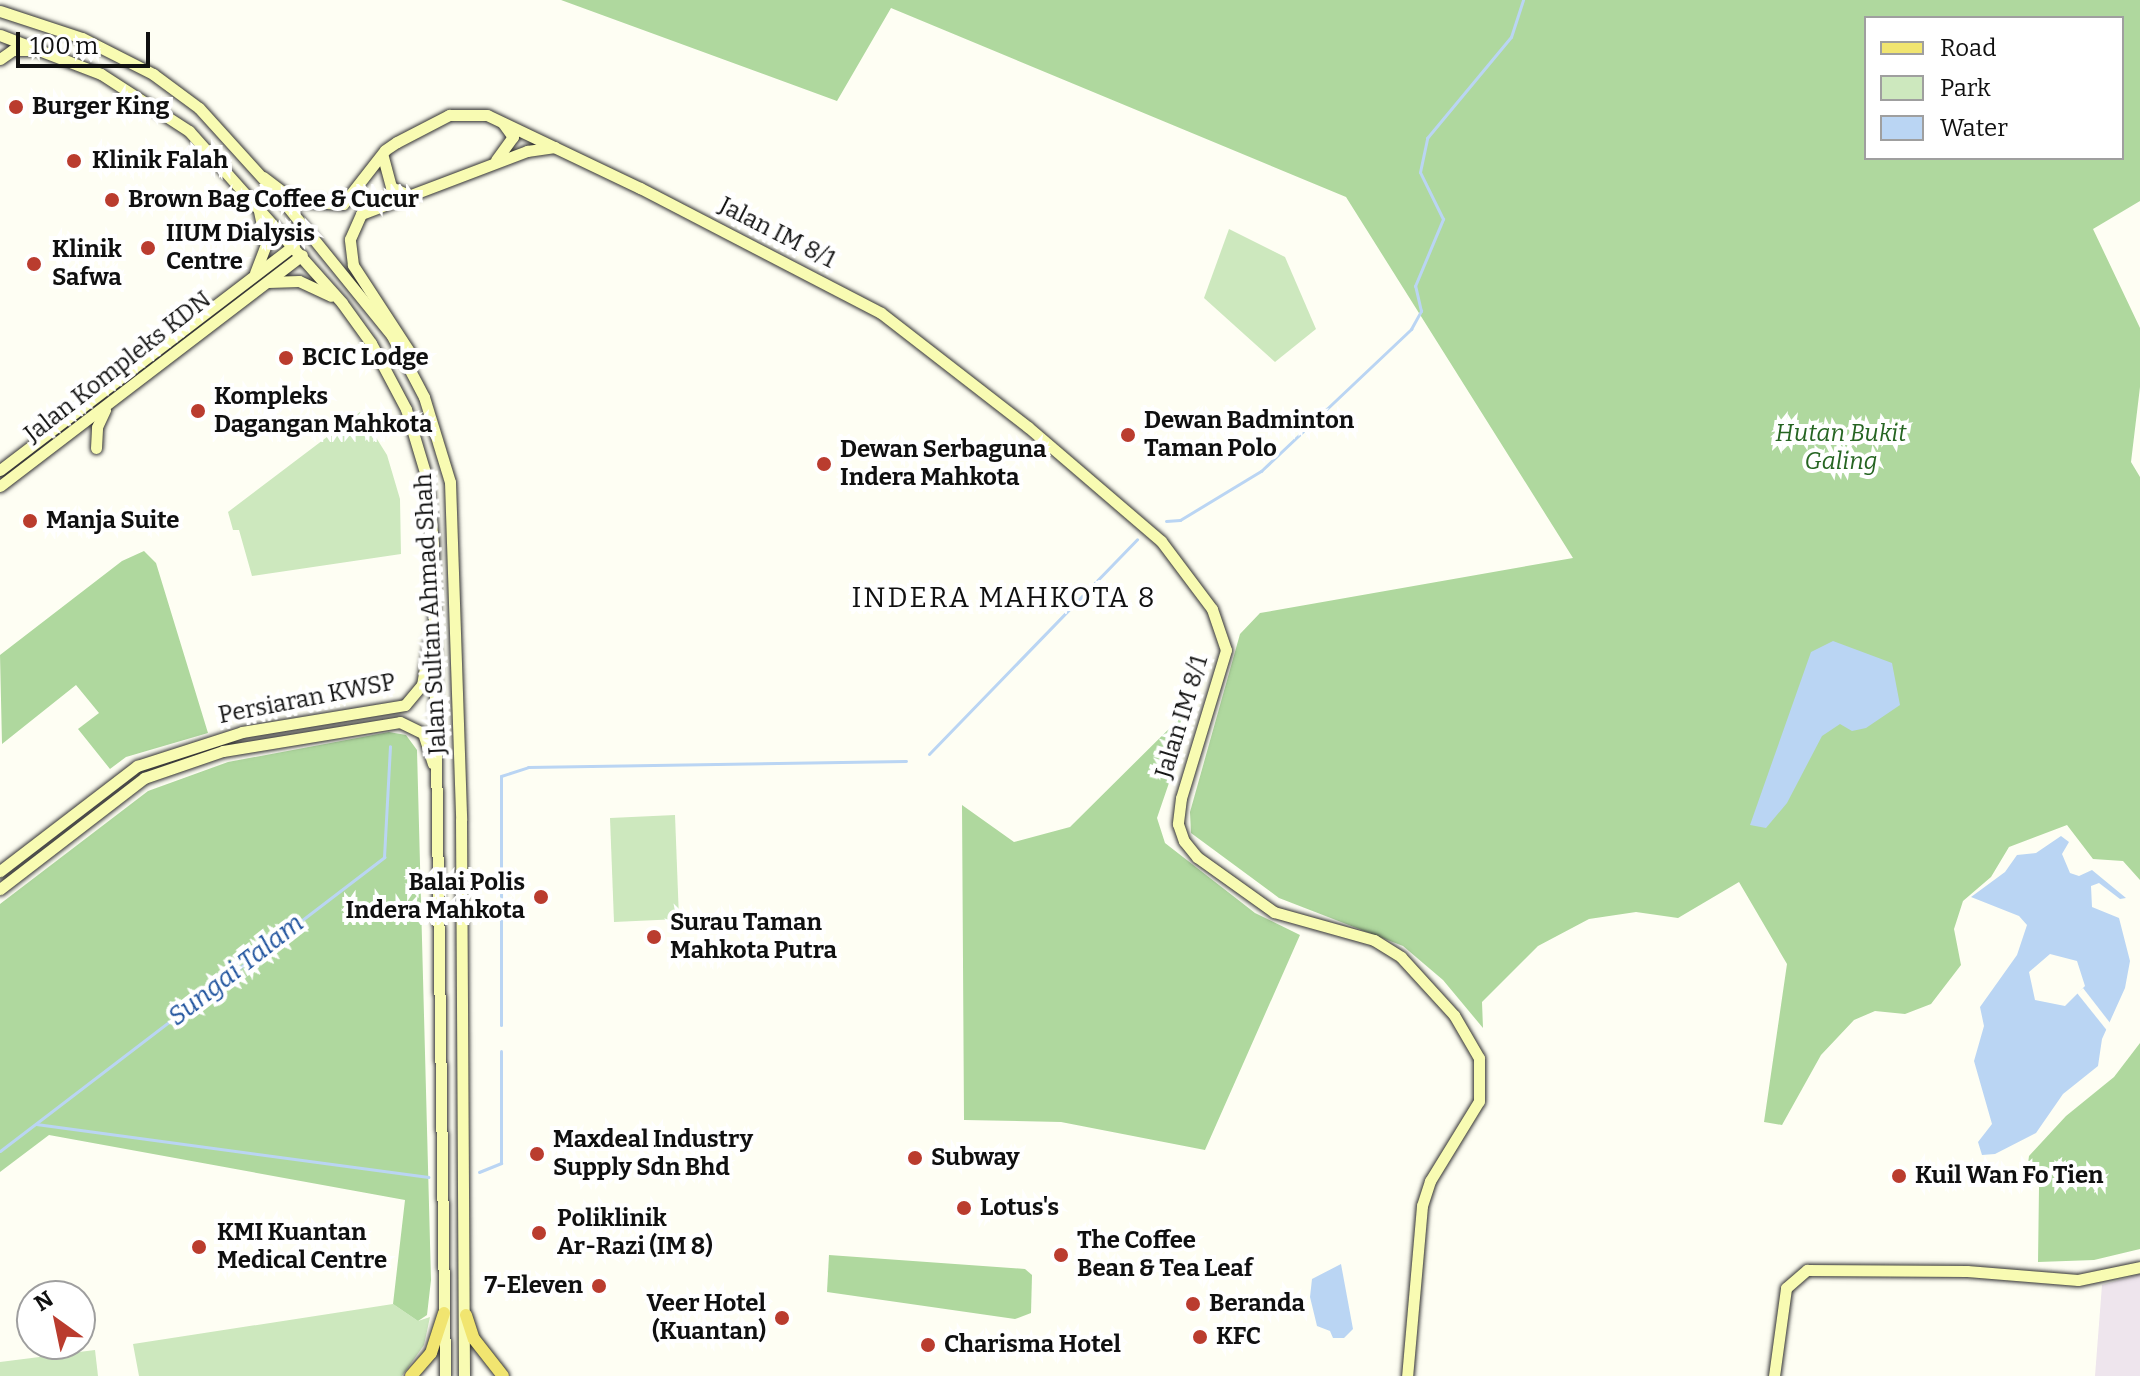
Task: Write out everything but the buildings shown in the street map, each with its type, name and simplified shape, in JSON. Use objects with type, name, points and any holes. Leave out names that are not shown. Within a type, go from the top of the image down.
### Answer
[{"type":"main road","points":[[411,1376],[431,1353],[444,1313]]},
{"type":"main road","points":[[466,1315],[474,1339],[503,1376]]},
{"type":"street","name":"Jalan Sultan Ahmad Shah","points":[[0,11],[82,38],[153,74],[199,108],[263,177],[374,311],[415,379],[437,431],[450,482],[459,692],[466,1315],[464,1376]]},
{"type":"street","name":"Jalan Sultan Ahmad Shah","points":[[0,35],[67,58],[180,123],[256,202],[342,303],[371,343],[406,409],[431,505],[437,647],[445,1376]]},
{"type":"street","points":[[0,59],[21,48],[67,58]]},
{"type":"street","name":"Jalan IM 8/1","points":[[263,177],[295,201],[325,207],[349,201],[385,150],[449,115],[499,120],[779,258],[898,325],[1126,508],[1161,541],[1212,609],[1226,650],[1181,798],[1178,824],[1184,841],[1197,857],[1274,912],[1352,932],[1393,950],[1454,1015],[1479,1058],[1479,1101],[1430,1181],[1422,1206],[1407,1376]]},
{"type":"street","points":[[489,165],[506,152],[513,137],[499,120]]},
{"type":"street","points":[[415,379],[402,338],[353,265],[351,230],[369,209],[489,165],[555,146]]},
{"type":"street","points":[[385,150],[385,178],[408,195]]},
{"type":"street","points":[[255,273],[266,244],[256,202]]},
{"type":"street","name":"Jalan Kompleks KDN","points":[[0,470],[294,245]]},
{"type":"street","name":"Jalan Kompleks KDN","points":[[0,486],[302,255]]},
{"type":"street","points":[[266,282],[307,283],[342,303]]},
{"type":"street","points":[[96,448],[97,427],[109,402]]},
{"type":"street","name":"Persiaran KWSP","points":[[0,871],[137,766],[242,732],[405,705],[425,678],[435,598]]},
{"type":"street","points":[[437,647],[447,657],[457,649]]},
{"type":"street","points":[[438,693],[452,686],[459,692]]},
{"type":"street","name":"Persiaran KWSP","points":[[5,886],[144,778],[244,745],[406,722],[427,741],[438,794]]},
{"type":"street","points":[[0,871],[5,886]]},
{"type":"street","points":[[1774,1376],[1786,1288],[1807,1270],[1967,1271],[2078,1280],[2140,1267]]},
{"type":"shaded area","points":[[2140,1274],[2140,1376],[2095,1376],[2102,1285]]},
{"type":"green space","name":"Hutan Bukit Galing","points":[[561,0],[2140,0],[2140,201],[2093,229],[2140,328],[2140,387],[2131,462],[2140,477],[2140,880],[2123,861],[2093,859],[2067,825],[2009,847],[1991,877],[1963,901],[1954,929],[1961,965],[1931,1004],[1905,1014],[1875,1011],[1854,1020],[1821,1055],[1782,1125],[1764,1122],[1787,964],[1739,882],[1678,918],[1636,912],[1589,919],[1538,946],[1482,1002],[1483,1028],[1443,980],[1403,946],[1279,898],[1191,833],[1190,812],[1240,634],[1260,613],[1573,558],[1346,197],[891,8],[837,101]]},
{"type":"green space","points":[[1229,229],[1285,257],[1316,329],[1275,362],[1204,298]]},
{"type":"green space","points":[[360,412],[387,455],[400,499],[401,554],[252,576],[239,530],[233,530],[228,512]]},
{"type":"green space","points":[[144,551],[156,563],[208,733],[126,757],[110,769],[78,729],[99,713],[76,685],[2,744],[0,655],[122,561]]},
{"type":"green space","points":[[1197,701],[1157,818],[1165,843],[1255,913],[1300,935],[1205,1150],[1061,1122],[964,1120],[962,805],[1014,842],[1070,827]]},
{"type":"green space","points":[[389,732],[406,735],[417,750],[431,1280],[427,1315],[418,1321],[393,1304],[405,1200],[49,1135],[0,1172],[0,904],[148,791],[228,762]]},
{"type":"green space","points":[[675,815],[679,919],[614,922],[610,818]]},
{"type":"green space","points":[[2140,1043],[2140,1249],[2094,1260],[2038,1262],[2039,1187],[2026,1178],[2029,1156],[2066,1116],[2114,1077]]},
{"type":"green space","points":[[829,1255],[1025,1269],[1032,1275],[1031,1313],[1015,1319],[827,1292]]},
{"type":"green space","points":[[393,1304],[418,1321],[430,1317],[424,1345],[402,1376],[139,1376],[133,1344]]},
{"type":"green space","points":[[96,1359],[98,1376],[0,1376],[0,1362]]},
{"type":"water","points":[[1833,641],[1892,663],[1900,705],[1866,728],[1852,731],[1840,724],[1822,736],[1787,803],[1766,828],[1750,825],[1811,652]]},
{"type":"water","points":[[2061,836],[2069,842],[2062,854],[2070,873],[2079,876],[2092,870],[2126,898],[2120,899],[2099,883],[2091,886],[2092,907],[2119,918],[2130,961],[2125,988],[2102,1039],[2098,1066],[2063,1094],[2036,1133],[1995,1154],[1982,1155],[1978,1142],[1992,1124],[1974,1061],[1984,1026],[1980,1007],[2017,955],[2027,925],[2019,916],[1971,897],[2005,872],[2017,855],[2036,853]],"holes":[[[2050,954],[2077,961],[2085,986],[2065,1006],[2035,1000],[2029,972]]]},
{"type":"water","points":[[1341,1264],[1353,1329],[1344,1338],[1333,1338],[1330,1331],[1317,1326],[1310,1297],[1312,1279]]},
{"type":"pier","points":[[2083,988],[2114,1028],[2109,1033],[2077,993]]},
{"type":"waterway","points":[[1166,521],[1180,520],[1261,471],[1411,329],[1421,311],[1415,286],[1443,219],[1420,172],[1427,138],[1511,37],[1523,0]]},
{"type":"waterway","points":[[929,754],[1137,539]]},
{"type":"waterway","name":"Sungai Talam","points":[[0,1151],[384,857],[390,746]]},
{"type":"waterway","points":[[501,1025],[501,776],[528,767],[906,761]]},
{"type":"waterway","points":[[479,1172],[501,1163],[501,1051]]},
{"type":"waterway","points":[[36,1124],[428,1177]]},
{"type":"place","name":"Burger King","points":[[16,107]]},
{"type":"place","name":"Klinik Falah","points":[[74,161]]},
{"type":"place","name":"Brown Bag Coffee & Cucur","points":[[112,200]]},
{"type":"place","name":"IIUM Dialysis Centre","points":[[148,248]]},
{"type":"place","name":"Klinik Safwa","points":[[34,264]]},
{"type":"place","name":"BCIC Lodge","points":[[286,358]]},
{"type":"place","name":"Kompleks Dagangan Mahkota","points":[[198,411]]},
{"type":"place","name":"Dewan Badminton Taman Polo","points":[[1128,435]]},
{"type":"place","name":"Dewan Serbaguna Indera Mahkota","points":[[824,464]]},
{"type":"place","name":"Manja Suite","points":[[30,521]]},
{"type":"place","name":"Balai Polis Indera Mahkota","points":[[541,897]]},
{"type":"place","name":"Surau Taman Mahkota Putra","points":[[654,937]]},
{"type":"place","name":"Maxdeal Industry Supply Sdn Bhd","points":[[537,1154]]},
{"type":"place","name":"Subway","points":[[915,1158]]},
{"type":"place","name":"Kuil Wan Fo Tien","points":[[1899,1176]]},
{"type":"place","name":"Lotus's","points":[[964,1208]]},
{"type":"place","name":"Poliklinik Ar-Razi (IM 8)","points":[[539,1233]]},
{"type":"place","name":"KMI Kuantan Medical Centre","points":[[199,1247]]},
{"type":"place","name":"The Coffee Bean & Tea Leaf","points":[[1061,1255]]},
{"type":"place","name":"7-Eleven","points":[[599,1286]]},
{"type":"place","name":"Beranda","points":[[1193,1304]]},
{"type":"place","name":"Veer Hotel (Kuantan)","points":[[782,1318]]},
{"type":"place","name":"KFC","points":[[1200,1337]]},
{"type":"place","name":"Charisma Hotel","points":[[928,1345]]},
{"type":"district","name":"INDERA MAHKOTA 8","points":[[1004,598]]}]
